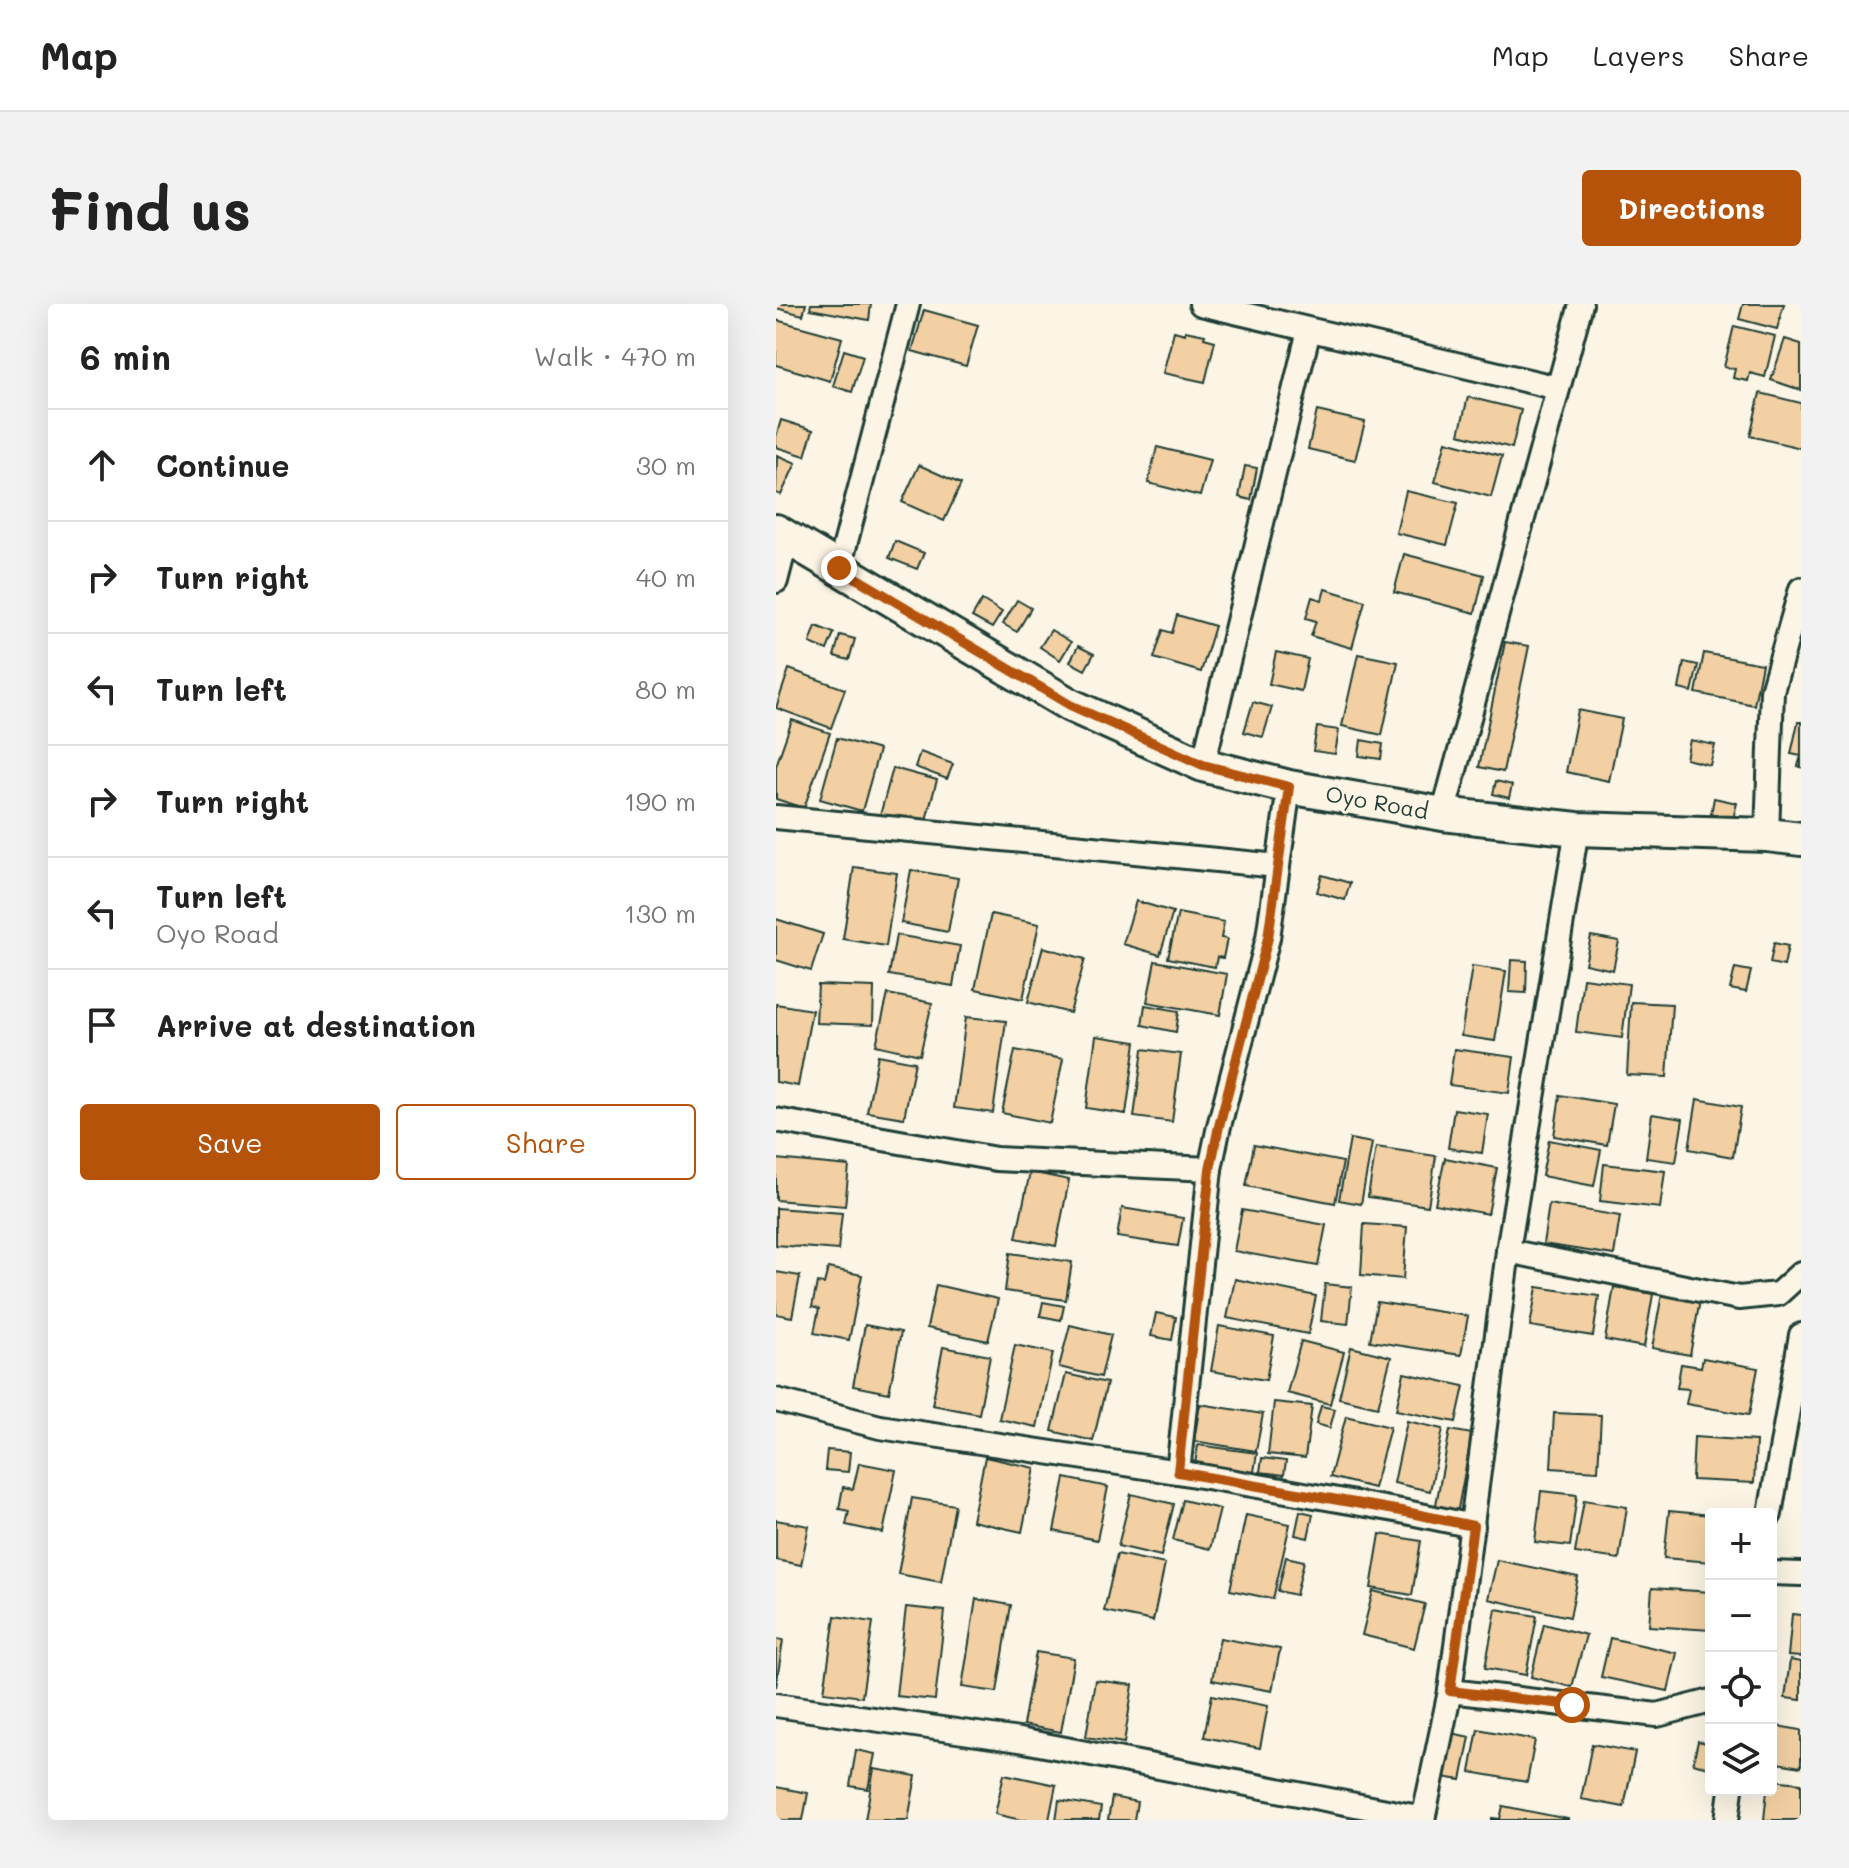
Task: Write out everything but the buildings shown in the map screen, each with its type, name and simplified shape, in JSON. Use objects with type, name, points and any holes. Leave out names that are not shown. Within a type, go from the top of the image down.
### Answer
[{"type":"street","points":[[839,568],[908,304]]},
{"type":"street","points":[[1201,304],[1558,388]]},
{"type":"street","points":[[1443,814],[1581,304]]},
{"type":"street","points":[[1203,765],[1309,330]]},
{"type":"street","points":[[776,581],[781,534]]},
{"type":"street","name":"Oyo Road","points":[[781,534],[1070,705],[1203,765],[1289,787],[1443,814],[1577,829],[1767,835],[1801,839]]},
{"type":"street","points":[[1767,835],[1772,691],[1801,589]]},
{"type":"street","points":[[1178,1472],[1210,1169],[1268,938],[1289,787]]},
{"type":"street","points":[[776,817],[1278,866]]},
{"type":"street","points":[[776,1705],[1019,1740],[1423,1819],[1450,1691],[1508,1251],[1577,829]]},
{"type":"street","points":[[776,1120],[996,1159],[1210,1169]]},
{"type":"street","points":[[1508,1251],[1739,1298],[1778,1294],[1801,1273]]},
{"type":"street","points":[[1771,1508],[1801,1335]]},
{"type":"street","points":[[776,1400],[880,1427],[1178,1472],[1473,1526]]},
{"type":"street","points":[[1777,1573],[1801,1574]]},
{"type":"street","points":[[1450,1691],[1657,1715],[1705,1703]]},
{"type":"street","points":[[1727,1820],[1730,1796]]},
{"type":"route","points":[[839,568],[1070,705],[1203,765],[1289,787],[1268,938],[1210,1169],[1178,1472],[1473,1526],[1450,1691],[1572,1705]]}]
